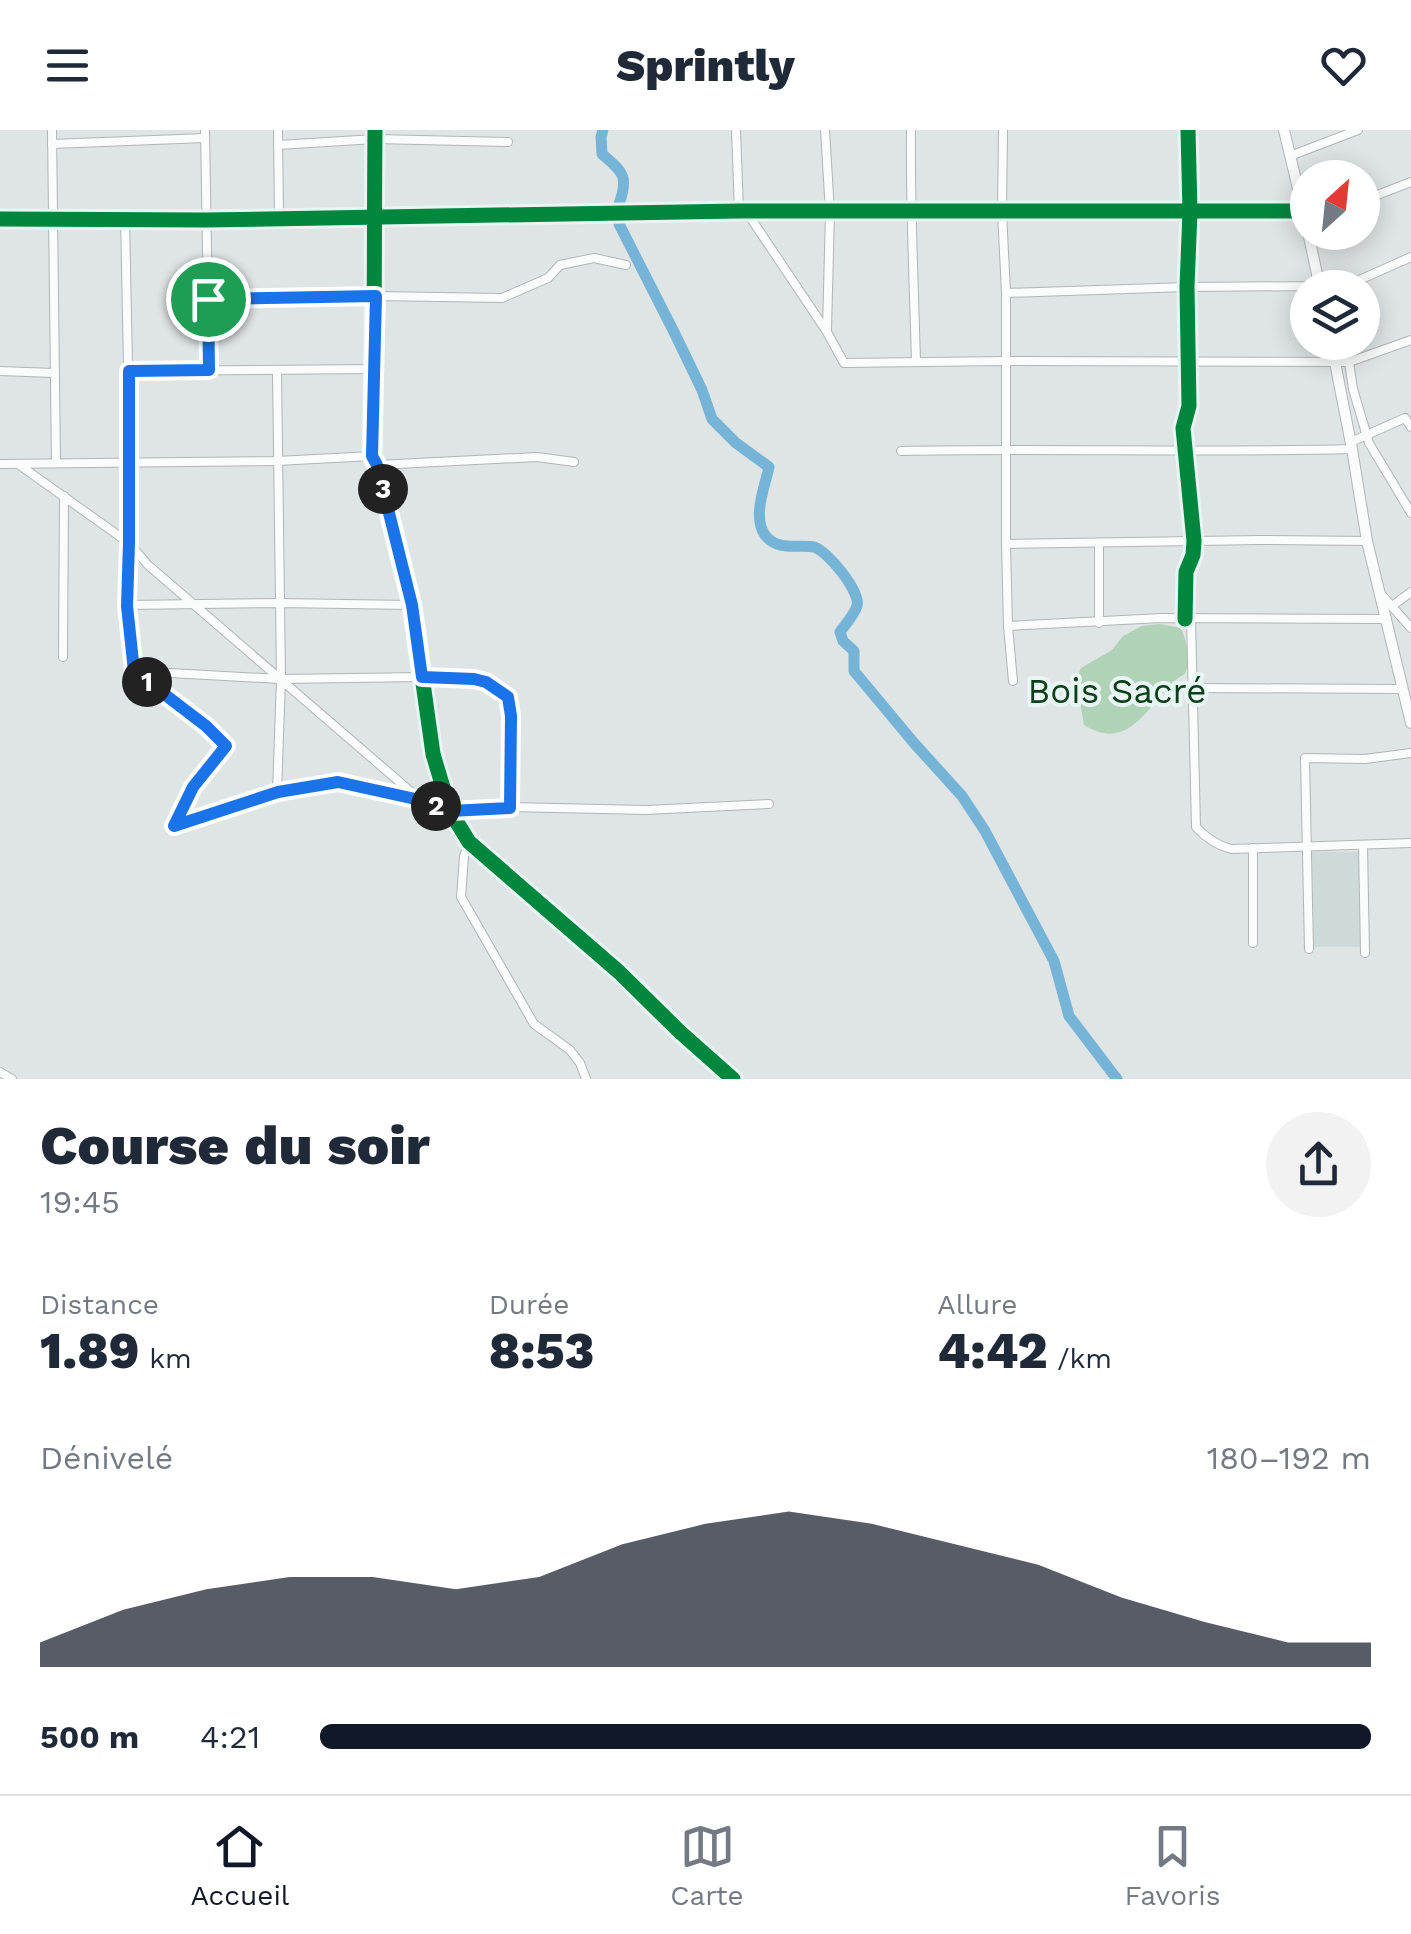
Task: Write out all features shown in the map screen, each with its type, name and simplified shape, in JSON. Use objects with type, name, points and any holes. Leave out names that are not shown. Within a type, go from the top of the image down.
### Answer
[{"type":"main road","points":[[1284,130],[1291,160]]},
{"type":"main road","points":[[1334,362],[1367,541],[1411,723]]},
{"type":"street","points":[[52,130],[56,463]]},
{"type":"street","points":[[278,130],[280,218]]},
{"type":"street","points":[[736,130],[742,211],[827,332],[844,363],[1350,362],[1411,340]]},
{"type":"street","points":[[825,130],[830,212],[827,332]]},
{"type":"street","points":[[912,130],[910,211],[916,362]]},
{"type":"street","points":[[1003,130],[1006,544],[1013,681]]},
{"type":"street","points":[[1188,130],[1189,406],[1183,428],[1194,542],[1186,572],[1196,828],[1223,847],[1411,843]]},
{"type":"street","points":[[1290,156],[1358,130]]},
{"type":"street","points":[[52,144],[205,134],[209,370]]},
{"type":"street","points":[[278,145],[375,135],[508,142]]},
{"type":"street","points":[[375,135],[375,460],[412,605],[433,754],[450,811],[469,842],[619,972],[733,1079]]},
{"type":"street","points":[[1380,194],[1411,182]]},
{"type":"street","points":[[0,219],[910,211],[1190,212],[1290,221]]},
{"type":"street","points":[[125,218],[130,463],[127,606],[134,671],[226,746],[193,787],[174,826],[278,792],[338,782],[420,800],[450,811],[646,810],[769,804]]},
{"type":"street","points":[[1380,271],[1411,257]]},
{"type":"street","points":[[208,299],[502,298],[548,278],[560,266],[594,258],[626,266]]},
{"type":"street","points":[[1006,293],[1290,287]]},
{"type":"street","points":[[1350,362],[1368,443],[1411,514]]},
{"type":"street","points":[[129,371],[375,369]]},
{"type":"street","points":[[278,371],[278,792]]},
{"type":"street","points":[[0,372],[54,373]]},
{"type":"street","points":[[901,451],[1186,451],[1351,446],[1405,418],[1411,428]]},
{"type":"street","points":[[0,464],[538,457],[574,462]]},
{"type":"street","points":[[18,464],[129,543],[148,564],[420,800]]},
{"type":"street","points":[[63,657],[64,496]]},
{"type":"street","points":[[1006,544],[1367,541]]},
{"type":"street","points":[[1099,623],[1100,543]]},
{"type":"street","points":[[1392,606],[1411,592]]},
{"type":"street","points":[[1381,594],[1411,628]]},
{"type":"street","points":[[127,606],[412,605]]},
{"type":"street","points":[[1008,626],[1188,618],[1387,619]]},
{"type":"street","points":[[134,671],[486,682],[508,697],[510,808]]},
{"type":"street","points":[[1193,688],[1402,689]]},
{"type":"street","points":[[1310,949],[1305,758],[1411,753]]},
{"type":"street","points":[[469,842],[461,897],[534,1024],[570,1050],[586,1079]]},
{"type":"street","points":[[1363,845],[1365,953]]},
{"type":"street","points":[[1253,848],[1253,943]]},
{"type":"street","points":[[0,1072],[12,1079]]},
{"type":"shaded area","points":[[1312,852],[1359,852],[1361,947],[1314,947]]},
{"type":"green space","name":"Bois Sacré","points":[[1142,626],[1181,628],[1188,651],[1185,674],[1130,727],[1117,733],[1102,733],[1084,725],[1076,680],[1081,668],[1112,650],[1123,636]]},
{"type":"waterway","points":[[603,130],[602,154],[619,170],[624,181],[619,204]]},
{"type":"waterway","points":[[619,224],[702,390],[712,419],[769,467],[759,511],[765,535],[776,544],[820,550],[849,582],[857,606],[840,632],[854,651],[854,671],[962,796],[985,831],[1054,961],[1069,1016],[1117,1079]]},
{"type":"cycle path","points":[[375,130],[372,456],[412,605],[433,754],[450,811],[469,842],[619,972],[733,1079]]},
{"type":"cycle path","points":[[1185,619],[1186,572],[1194,541],[1183,428],[1189,406],[1188,130]]},
{"type":"cycle path","points":[[0,219],[206,220],[739,211],[1290,211]]},
{"type":"route","points":[[376,296],[372,456],[412,605],[422,677],[474,679],[508,697],[510,808],[450,811],[420,800],[338,782],[278,792],[174,826],[193,787],[226,746],[134,671],[127,606],[129,371],[209,370],[208,299],[376,296]]}]
